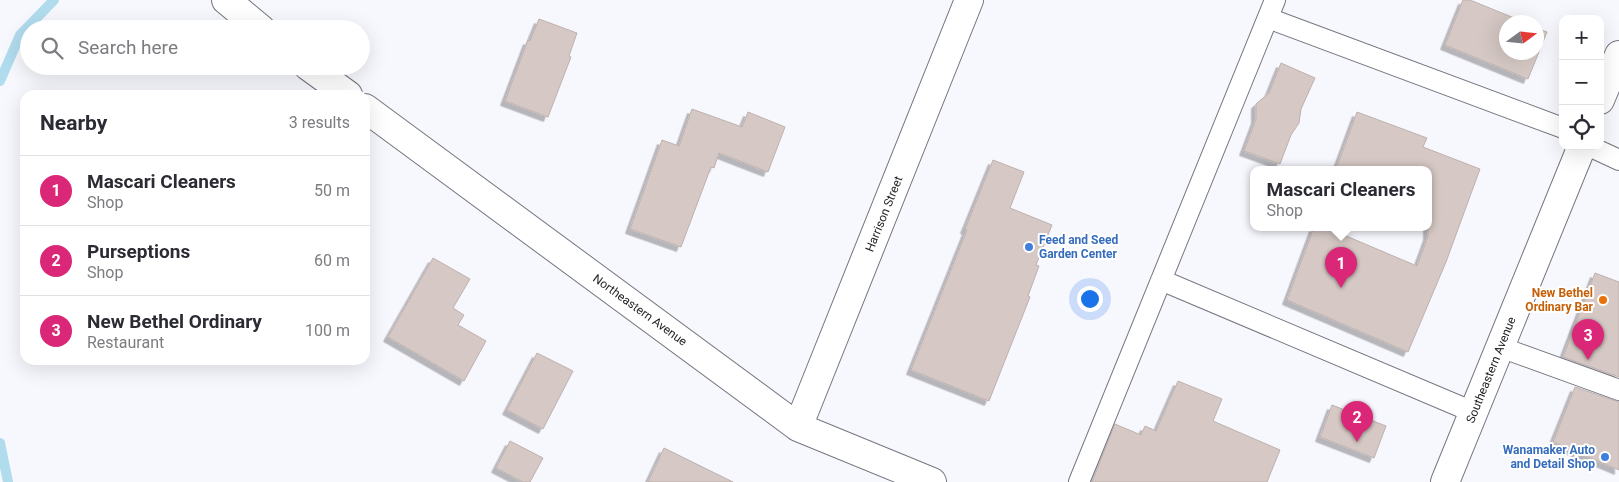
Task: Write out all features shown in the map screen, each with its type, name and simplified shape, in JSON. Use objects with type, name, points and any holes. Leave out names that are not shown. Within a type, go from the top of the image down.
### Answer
[{"type":"street","points":[[226,0],[250,20]]},
{"type":"street","name":"Harrison Street","points":[[798,427],[969,0]]},
{"type":"street","points":[[1604,91],[1619,55]]},
{"type":"street","points":[[320,75],[341,90]]},
{"type":"street","name":"Northeastern Avenue","points":[[370,112],[798,427],[932,482]]},
{"type":"street","name":"Southeastern Avenue","points":[[1445,482],[1580,150]]},
{"type":"lane","points":[[1079,482],[1271,9],[1559,126]]},
{"type":"lane","points":[[1598,150],[1619,160]]},
{"type":"lane","points":[[1161,280],[1474,412]]},
{"type":"lane","points":[[1500,347],[1619,390]]},
{"type":"building","points":[[1463,0],[1470,0],[1507,15],[1499,15],[1499,60],[1536,60],[1528,79],[1445,45]]},
{"type":"building","points":[[539,19],[577,33],[569,56],[571,57],[548,117],[505,101],[528,40],[530,41]]},
{"type":"building","points":[[1281,63],[1315,78],[1301,109],[1299,123],[1291,135],[1280,164],[1244,151],[1256,119],[1256,104],[1269,93]]},
{"type":"building","points":[[692,109],[742,127],[748,112],[785,127],[768,172],[719,153],[714,168],[711,167],[681,247],[630,229],[662,140],[679,146]]},
{"type":"building","points":[[1357,112],[1427,138],[1423,147],[1480,169],[1446,262],[1408,352],[1287,300],[1313,231],[1334,231],[1417,266],[1428,231],[1432,231],[1432,166],[1337,166]]},
{"type":"building","points":[[993,160],[1024,172],[1010,208],[1052,225],[1036,265],[1039,266],[1028,296],[1030,297],[989,401],[911,370]]},
{"type":"building","points":[[433,258],[470,279],[453,308],[464,315],[458,325],[486,341],[464,381],[388,337]]},
{"type":"building","points":[[1595,273],[1619,282],[1619,377],[1563,357]]},
{"type":"building","points":[[537,353],[573,371],[543,429],[507,410]]},
{"type":"building","points":[[1178,381],[1222,399],[1213,421],[1280,450],[1267,482],[1092,482],[1115,424],[1141,435],[1145,426],[1156,431]]},
{"type":"building","points":[[1575,387],[1619,402],[1619,470],[1553,442]]},
{"type":"building","points":[[1332,405],[1386,426],[1374,458],[1320,437]]},
{"type":"building","points":[[510,441],[543,458],[530,482],[523,482],[496,468]]},
{"type":"building","points":[[664,448],[733,482],[648,482]]},
{"type":"waterway","points":[[35,20],[54,0]]},
{"type":"waterway","points":[[0,81],[20,35]]},
{"type":"waterway","points":[[0,443],[8,482]]},
{"type":"place","name":"Feed and Seed Garden Center","points":[[1029,247]]},
{"type":"place","name":"Mascari Cleaners","points":[[1341,288]]},
{"type":"place","name":"New Bethel Ordinary Bar","points":[[1603,300]]},
{"type":"place","name":"New Bethel Ordinary","points":[[1588,360]]},
{"type":"place","name":"Purseptions","points":[[1357,442]]},
{"type":"place","name":"Wanamaker Auto and Detail Shop","points":[[1605,457]]}]
